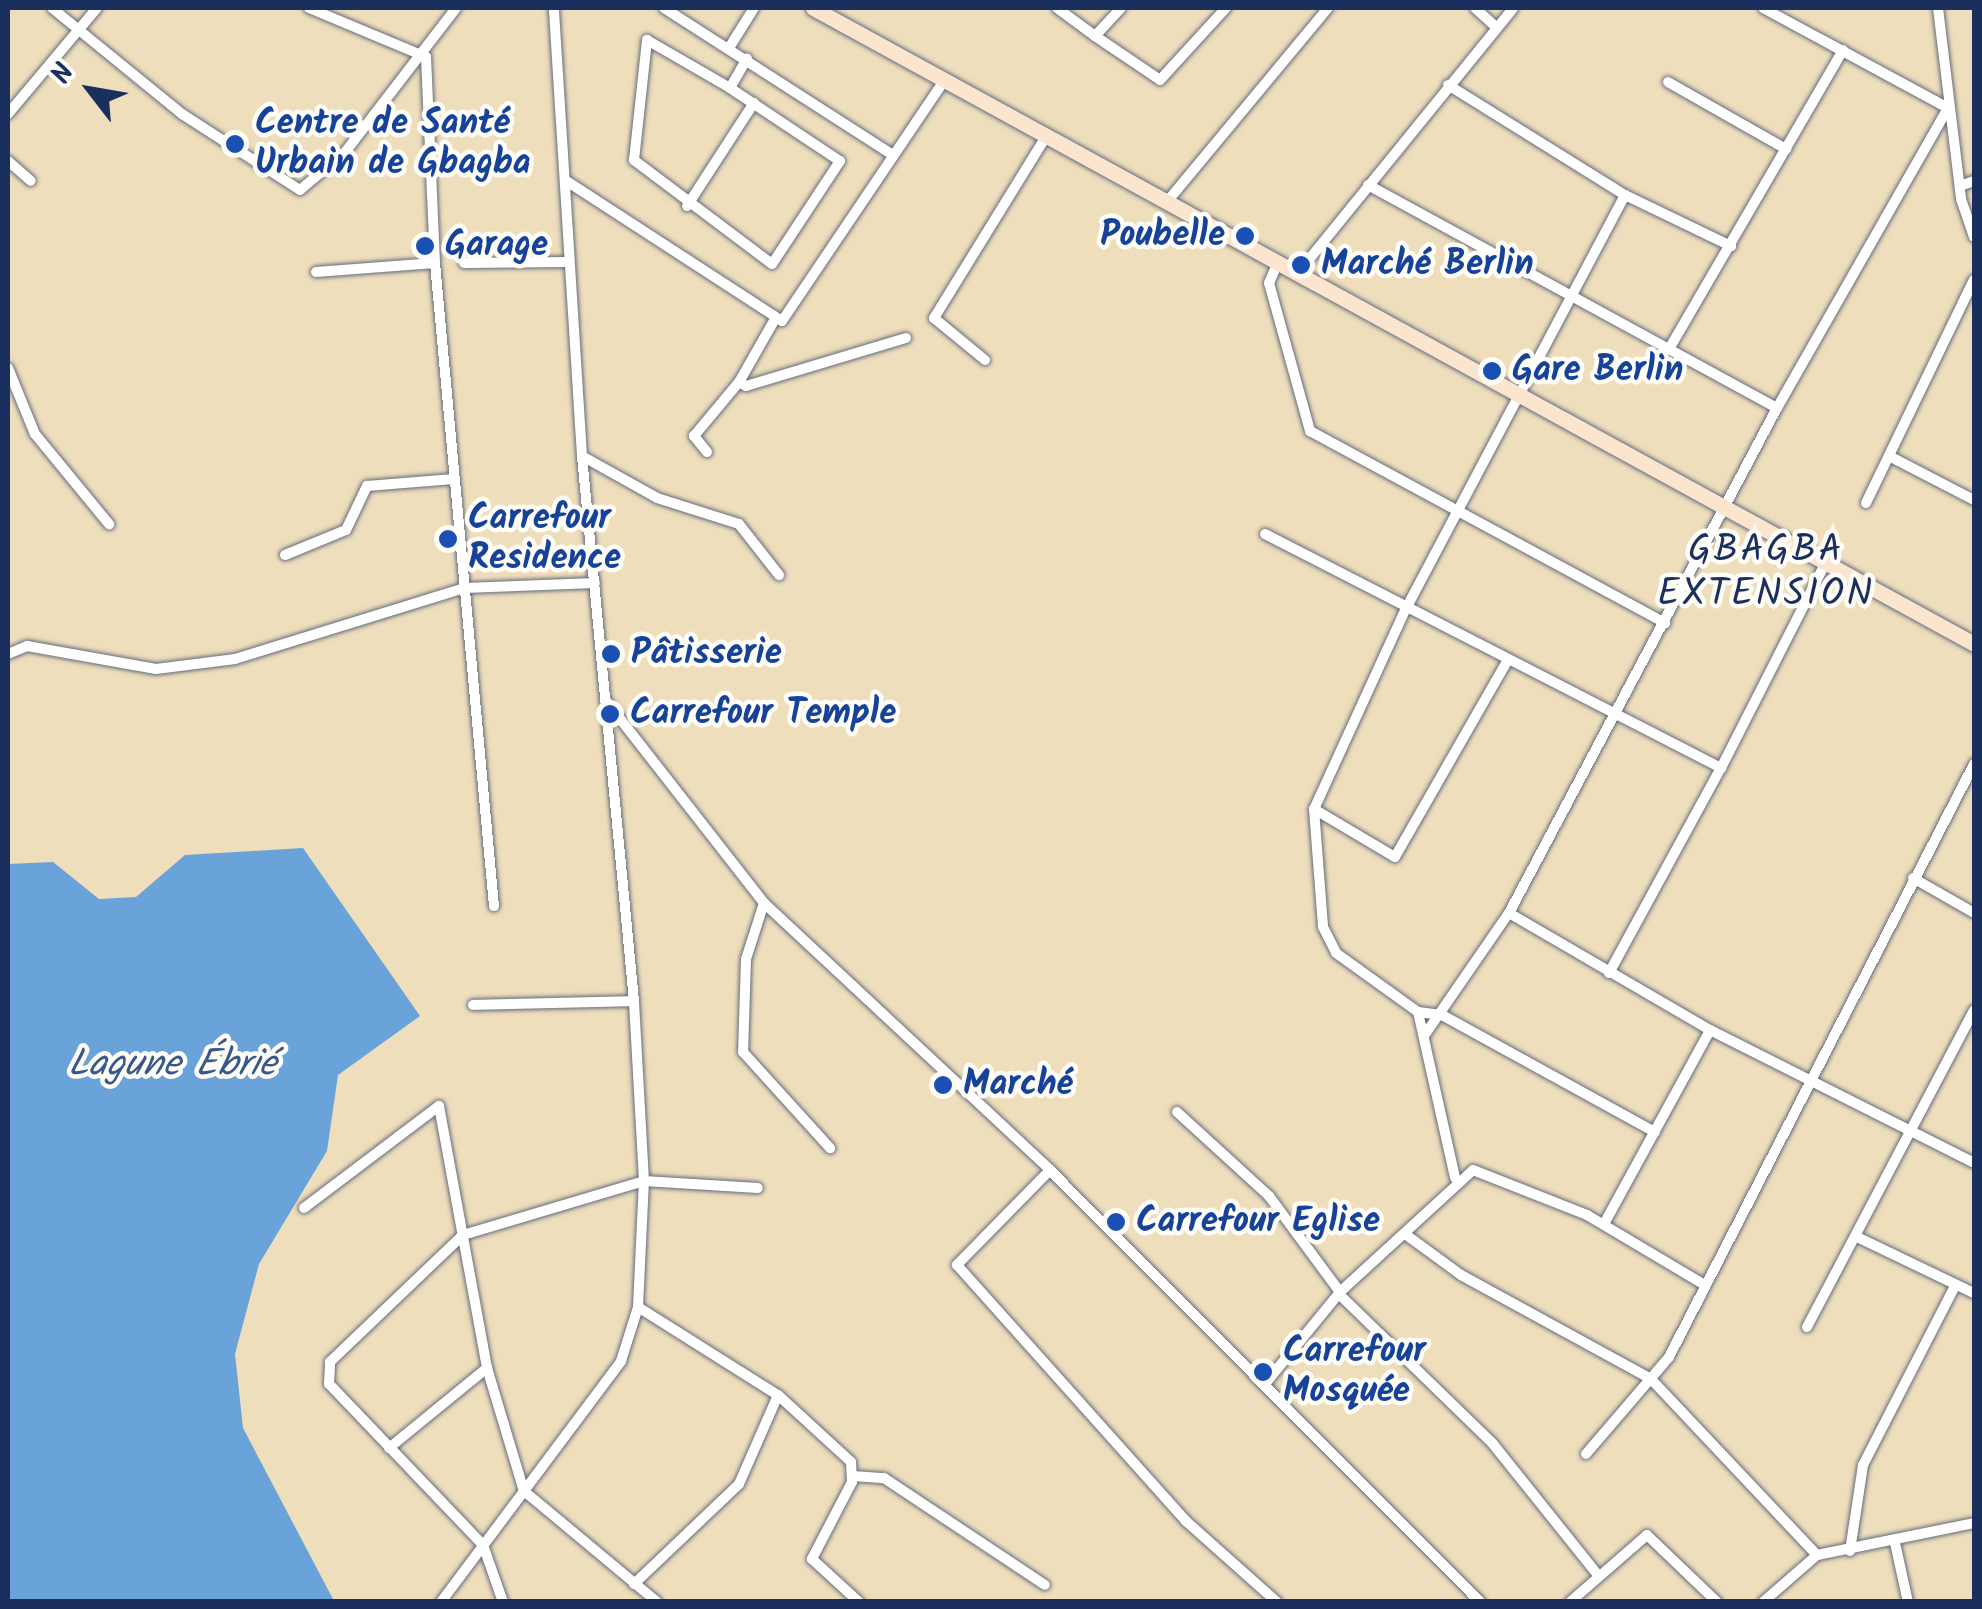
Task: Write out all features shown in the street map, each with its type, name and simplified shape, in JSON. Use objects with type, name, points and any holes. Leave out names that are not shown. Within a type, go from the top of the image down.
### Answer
[{"type":"street","points":[[52,8],[182,114],[300,190],[426,57],[456,8]]},
{"type":"street","points":[[8,114],[97,8]]},
{"type":"street","points":[[309,8],[426,57]]},
{"type":"street","points":[[441,1602],[622,1361],[638,1308],[644,1181],[634,1001],[582,456],[569,262],[568,182],[554,8]]},
{"type":"street","points":[[664,8],[893,155]]},
{"type":"street","points":[[729,48],[754,8]]},
{"type":"street","points":[[1057,8],[1160,80],[1226,8]]},
{"type":"street","points":[[1166,204],[1328,8]]},
{"type":"street","points":[[1475,8],[1496,26]]},
{"type":"street","points":[[1298,272],[1513,8]]},
{"type":"street","points":[[1763,8],[1948,108]]},
{"type":"street","points":[[1938,8],[1960,186],[1974,237]]},
{"type":"street","points":[[819,9],[1045,138],[1298,272],[1516,396],[1974,644]]},
{"type":"street","points":[[1095,36],[1113,10]]},
{"type":"street","points":[[647,40],[754,103],[840,161],[791,246],[772,264],[688,206],[634,160],[647,40]]},
{"type":"street","points":[[1672,344],[1843,50]]},
{"type":"street","points":[[426,57],[435,263],[494,906]]},
{"type":"street","points":[[730,88],[747,59]]},
{"type":"street","points":[[568,182],[775,318],[788,316],[944,81]]},
{"type":"street","points":[[1668,82],[1786,150]]},
{"type":"street","points":[[1448,85],[1625,195],[1731,246]]},
{"type":"street","points":[[688,206],[754,103]]},
{"type":"street","points":[[1424,1036],[1442,1016],[1509,912],[1728,510],[1776,408],[1948,108]]},
{"type":"street","points":[[985,360],[934,318],[1045,138]]},
{"type":"street","points":[[8,161],[31,181]]},
{"type":"street","points":[[1960,186],[1974,181]]},
{"type":"street","points":[[1368,185],[1672,344],[1776,408]]},
{"type":"street","points":[[1625,195],[1406,606],[1314,810],[1326,939],[1418,1012],[1442,1016],[1656,1132]]},
{"type":"street","points":[[464,263],[569,262]]},
{"type":"street","points":[[1278,262],[1269,284],[1310,431],[1455,513],[1665,623]]},
{"type":"street","points":[[316,272],[435,263]]},
{"type":"street","points":[[1866,503],[1974,280]]},
{"type":"street","points":[[707,452],[694,436],[739,382],[775,318]]},
{"type":"street","points":[[739,382],[906,338]]},
{"type":"street","points":[[8,368],[35,434],[109,524]]},
{"type":"street","points":[[582,456],[658,498],[740,524],[779,575]]},
{"type":"street","points":[[1889,456],[1974,500]]},
{"type":"street","points":[[286,555],[346,530],[367,486],[454,480]]},
{"type":"street","points":[[1266,534],[1506,663],[1721,768]]},
{"type":"street","points":[[1609,973],[1721,768],[1826,562]]},
{"type":"street","points":[[8,654],[27,646],[156,669],[235,659],[465,588],[595,583]]},
{"type":"street","points":[[1314,810],[1396,857],[1506,663]]},
{"type":"street","points":[[606,701],[764,903],[1050,1170],[1480,1602]]},
{"type":"street","points":[[1586,1454],[1651,1379],[1705,1286],[1813,1085],[1913,878],[1974,764]]},
{"type":"street","points":[[1913,878],[1974,913]]},
{"type":"street","points":[[764,903],[746,959],[743,1052],[830,1148]]},
{"type":"street","points":[[1509,912],[1710,1030],[1974,1163]]},
{"type":"street","points":[[473,1005],[634,1001]]},
{"type":"street","points":[[1807,1327],[1974,1010]]},
{"type":"street","points":[[1418,1012],[1455,1178]]},
{"type":"street","points":[[1604,1224],[1710,1030]]},
{"type":"street","points":[[304,1208],[440,1106],[487,1368],[524,1491],[658,1602]]},
{"type":"street","points":[[1177,1112],[1269,1196],[1341,1295],[1493,1444],[1598,1575]]},
{"type":"street","points":[[1050,1170],[957,1264],[1186,1521],[1276,1602]]},
{"type":"street","points":[[1264,1385],[1341,1295],[1405,1234],[1455,1178],[1480,1171],[1604,1224],[1705,1286]]},
{"type":"street","points":[[503,1602],[483,1545],[389,1448],[325,1372],[463,1236],[644,1181],[758,1188]]},
{"type":"street","points":[[1405,1234],[1461,1276],[1651,1379],[1817,1555]]},
{"type":"street","points":[[1857,1237],[1974,1294]]},
{"type":"street","points":[[1850,1551],[1863,1465],[1954,1286]]},
{"type":"street","points":[[638,1308],[778,1395],[846,1456],[853,1476],[812,1559],[859,1602]]},
{"type":"street","points":[[389,1448],[487,1368]]},
{"type":"street","points":[[634,1584],[739,1484],[778,1395]]},
{"type":"street","points":[[853,1476],[884,1478],[1045,1585]]},
{"type":"street","points":[[1763,1602],[1817,1555],[1895,1543],[1974,1522]]},
{"type":"street","points":[[1570,1602],[1648,1535],[1717,1602]]},
{"type":"street","points":[[1895,1543],[1908,1602]]},
{"type":"water","name":"Lagune Ébrié","points":[[303,848],[420,1016],[338,1075],[327,1151],[259,1264],[235,1354],[243,1428],[334,1601],[8,1601],[8,864],[53,862],[99,899],[136,897],[185,855]]},
{"type":"place","name":"Centre de Santé Urbain de Gbagba","points":[[235,144]]},
{"type":"place","name":"Poubelle","points":[[1245,236]]},
{"type":"place","name":"Garage","points":[[425,246]]},
{"type":"place","name":"Marché Berlin","points":[[1301,265]]},
{"type":"place","name":"Gare Berlin","points":[[1492,371]]},
{"type":"place","name":"Carrefour Residence","points":[[448,539]]},
{"type":"place","name":"Pâtisserie","points":[[611,654]]},
{"type":"place","name":"Carrefour Temple","points":[[610,714]]},
{"type":"place","name":"Marché","points":[[943,1085]]},
{"type":"place","name":"Carrefour Eglise","points":[[1116,1222]]},
{"type":"place","name":"Carrefour Mosquée","points":[[1263,1372]]},
{"type":"district","name":"GBAGBA EXTENSION","points":[[1766,574]]}]
